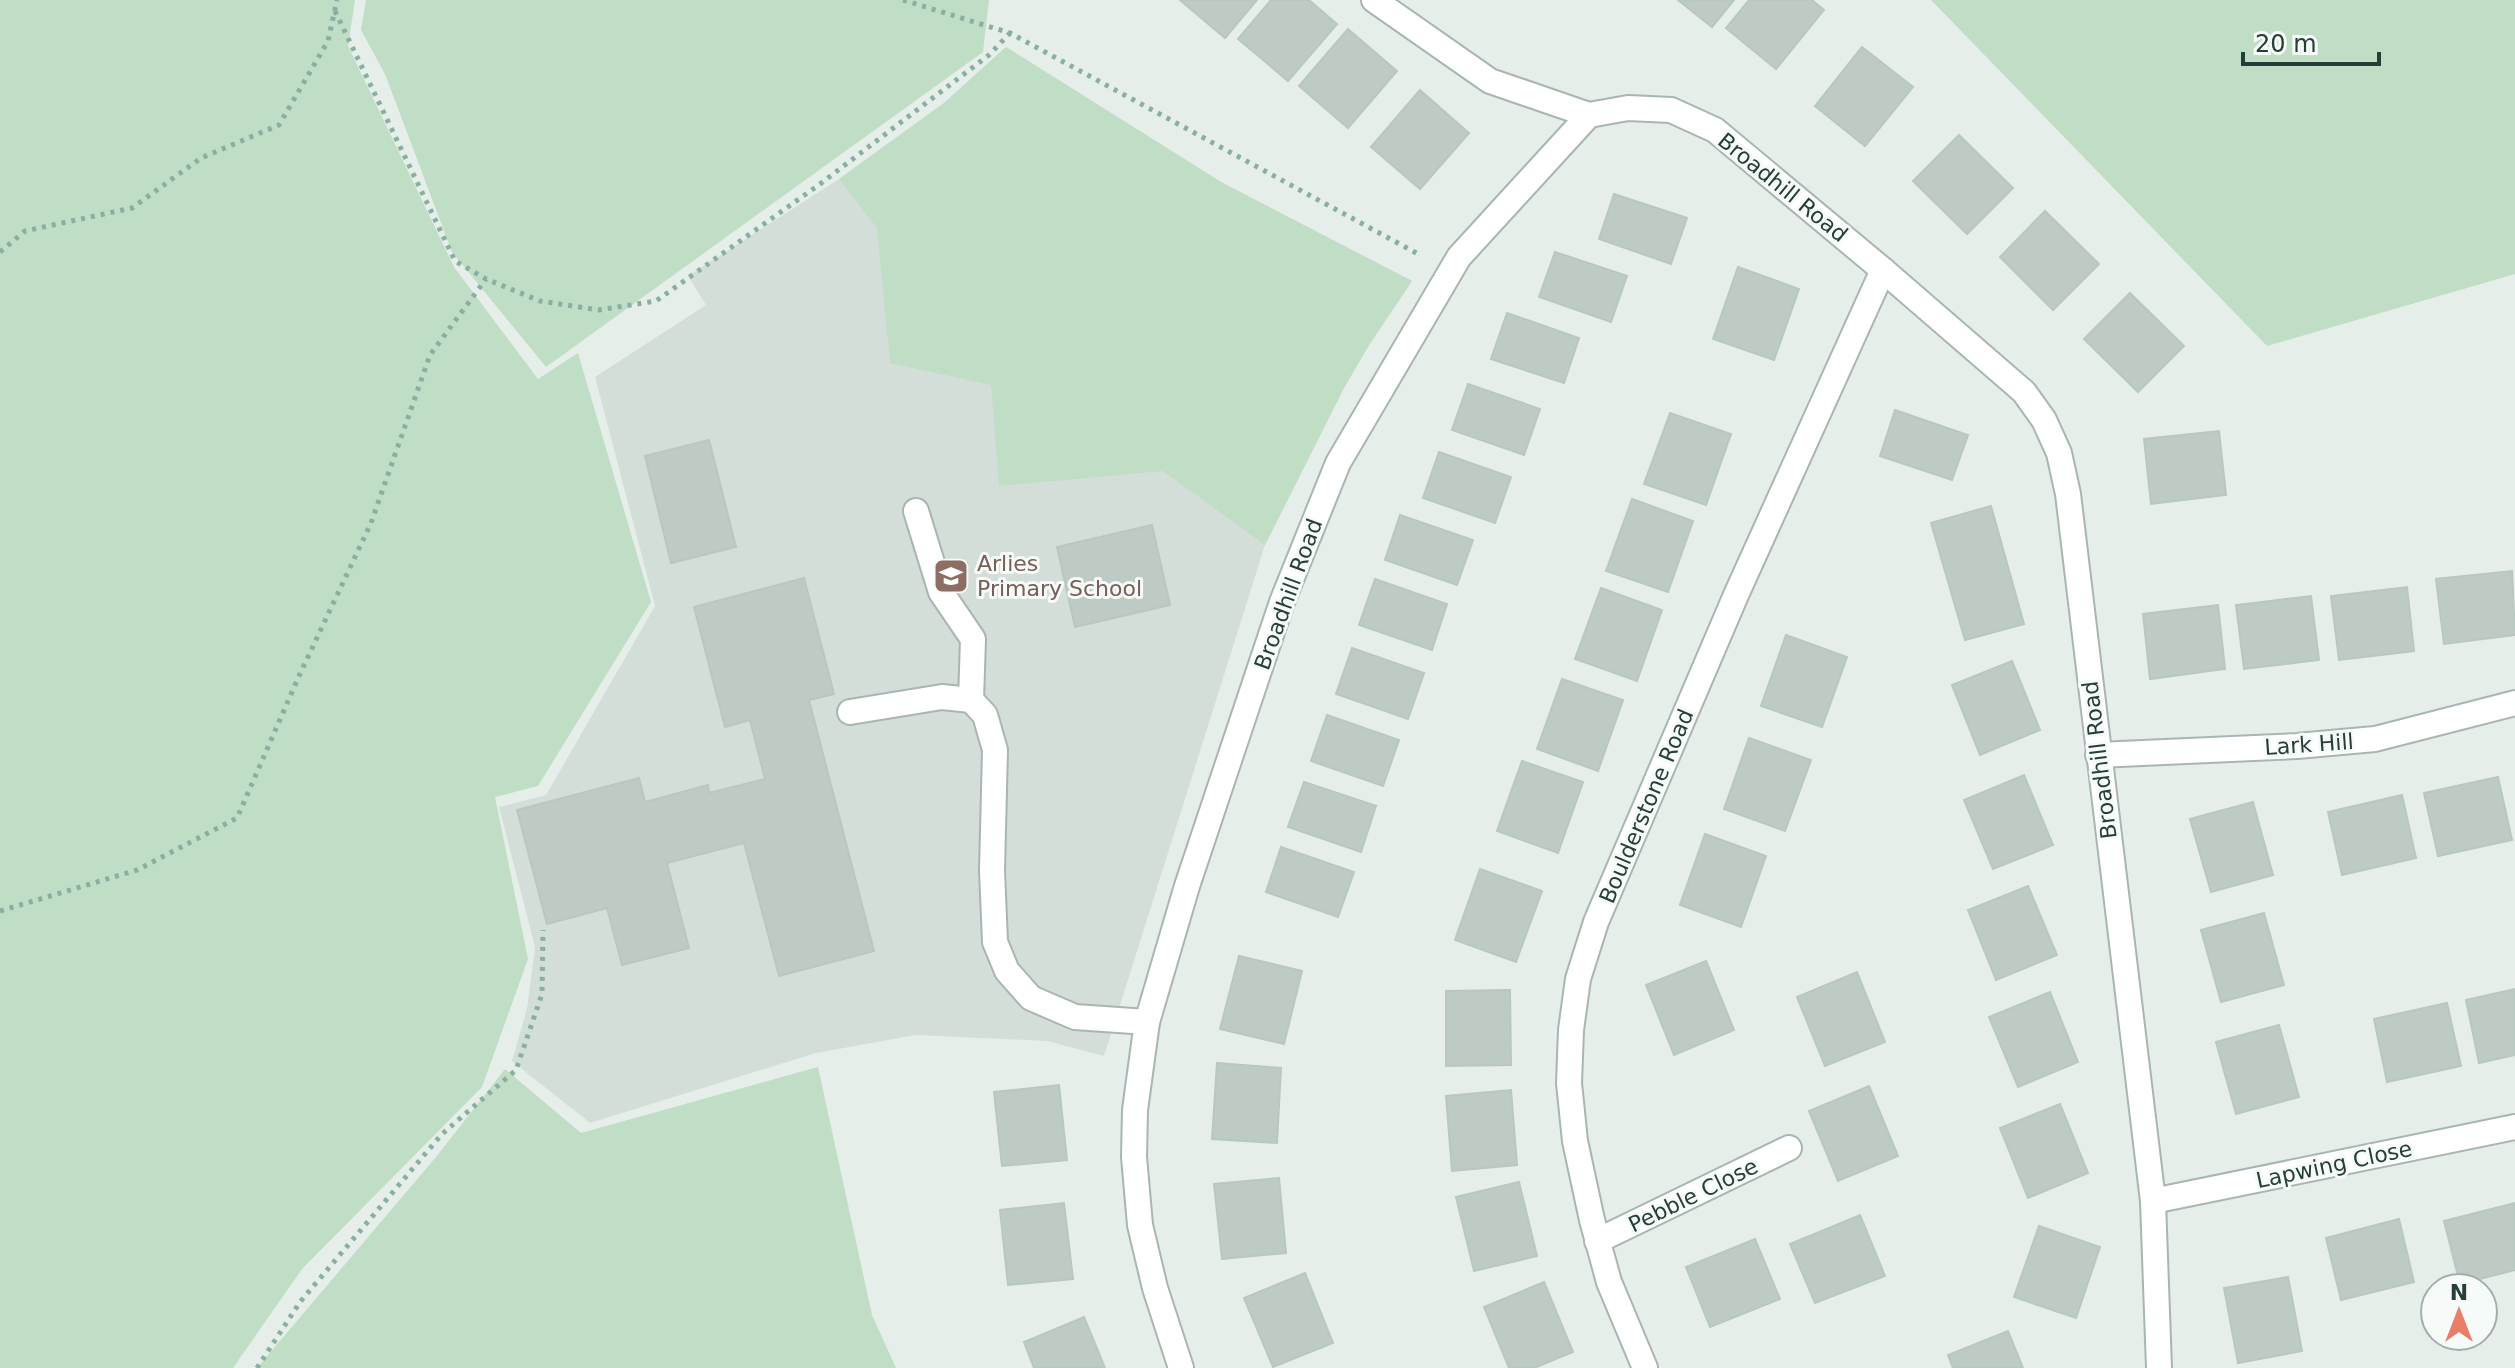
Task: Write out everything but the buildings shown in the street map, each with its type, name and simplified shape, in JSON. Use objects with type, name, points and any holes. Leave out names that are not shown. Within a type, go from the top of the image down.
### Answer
[{"type":"street","points":[[1374,0],[1490,81],[1589,115]]},
{"type":"street","name":"Broadhill Road","points":[[1181,1368],[1155,1288],[1139,1212],[1134,1157],[1135,1110],[1147,1022],[1187,886],[1282,602],[1338,463],[1459,257],[1496,213],[1589,115],[1628,108],[1671,110],[1715,130],[2024,392],[2044,420],[2059,453],[2068,494],[2153,1201],[2159,1368]]},
{"type":"street","name":"Boulderstone Road","points":[[1645,1368],[1609,1282],[1575,1141],[1569,1083],[1571,1030],[1578,979],[1596,922],[1736,595],[1883,270]]},
{"type":"street","points":[[916,511],[941,592],[973,639],[971,700]]},
{"type":"street","points":[[850,712],[942,697],[971,700],[985,715],[995,750],[992,871],[995,942],[1007,971],[1031,998],[1075,1017],[1147,1022]]},
{"type":"street","name":"Lark Hill","points":[[2098,755],[2297,746],[2375,739],[2515,703]]},
{"type":"street","name":"Lapwing Close","points":[[2153,1201],[2515,1127]]},
{"type":"street","name":"Pebble Close","points":[[1597,1241],[1789,1148]]},
{"type":"path","points":[[0,252],[25,231],[132,208],[201,158],[279,125],[328,41],[337,0]]},
{"type":"path","points":[[903,0],[1010,33],[1451,271]]},
{"type":"path","points":[[335,11],[455,261],[486,279],[540,301],[599,310],[656,301],[820,184],[989,55],[1010,33]]},
{"type":"path","points":[[0,911],[137,870],[237,818],[371,523],[430,355],[486,279]]},
{"type":"path","points":[[257,1368],[300,1302],[442,1134],[516,1070],[542,994],[543,930]]},
{"type":"shaded area","name":"Arlies Primary School","points":[[1006,47],[1221,182],[1412,281],[1344,388],[1265,545],[1104,1056],[1047,1041],[916,1035],[816,1053],[590,1123],[512,1061],[527,1009],[535,947],[499,807],[546,795],[655,606],[595,377],[706,305],[688,276],[839,179],[944,103]]},
{"type":"green space","points":[[0,0],[355,0],[348,46],[454,267],[538,379],[578,353],[651,602],[538,786],[495,797],[528,959],[482,1087],[302,1269],[233,1368],[0,1368]]},
{"type":"green space","points":[[366,0],[989,0],[983,52],[546,367],[452,252],[385,74],[361,30]]},
{"type":"green space","points":[[1931,0],[2515,0],[2515,274],[2267,346]]},
{"type":"green space","points":[[1006,47],[1221,182],[1412,281],[1344,388],[1265,545],[1163,471],[999,486],[991,385],[890,363],[877,228],[839,179],[944,103]]},
{"type":"green space","points":[[818,1067],[872,1315],[896,1368],[257,1368],[436,1157],[505,1069],[581,1133]]},
{"type":"place","name":"Arlies Primary School","points":[[951,576]]}]
